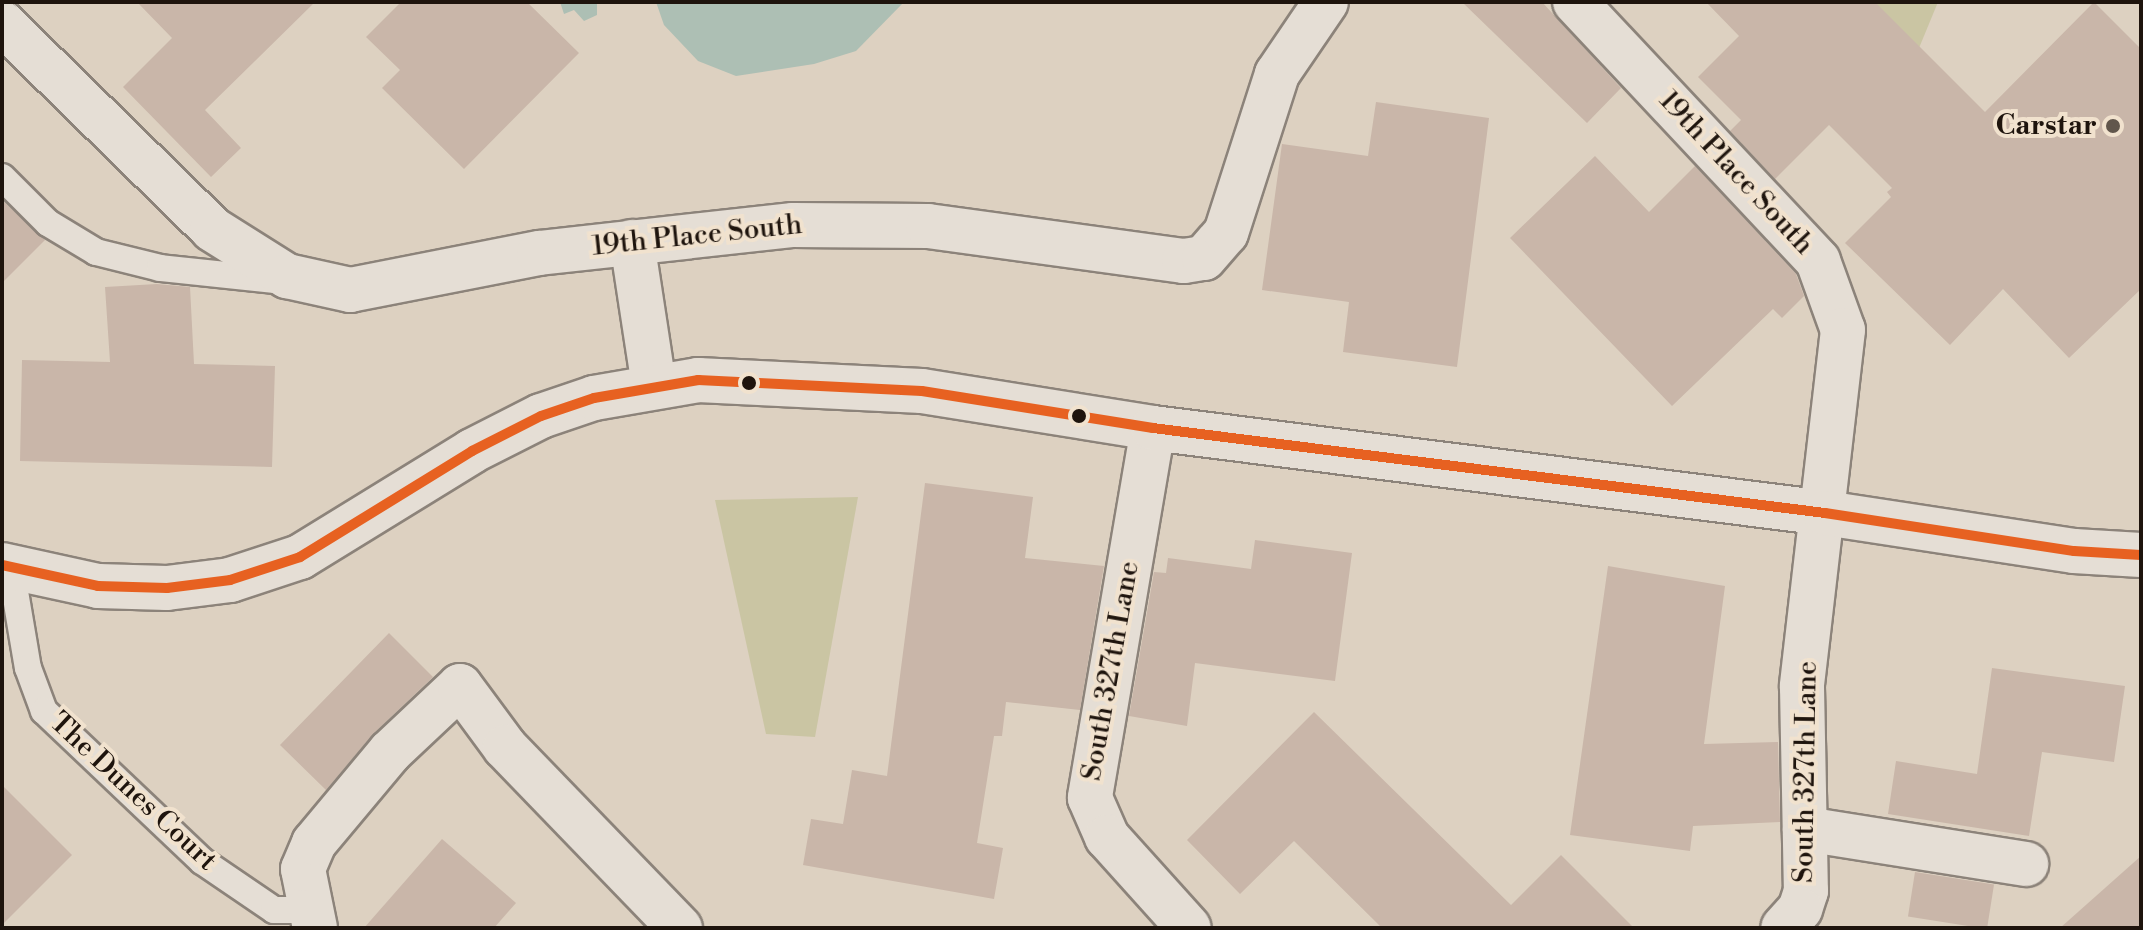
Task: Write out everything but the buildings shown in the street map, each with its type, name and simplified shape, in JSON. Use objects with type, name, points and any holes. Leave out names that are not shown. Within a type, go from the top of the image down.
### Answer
[{"type":"street","name":"19th Place South","points":[[6,33],[193,213],[236,246],[311,284],[370,287],[539,253],[855,223],[928,226],[1184,261],[1204,258],[1226,233],[1277,74],[1326,2]]},
{"type":"street","name":"19th Place South","points":[[1575,2],[1824,270],[1845,338],[1825,513]]},
{"type":"street","points":[[632,242],[654,385]]},
{"type":"street","points":[[7,566],[98,586],[199,586],[259,573],[300,557],[472,451],[541,416],[654,385],[797,381],[906,389],[1153,428],[1825,513],[2074,551],[2141,555]]},
{"type":"street","name":"South 327th Lane","points":[[1153,428],[1090,798],[1110,841],[1189,928]]},
{"type":"street","name":"South 327th Lane","points":[[1783,928],[1804,901],[1802,687],[1825,513]]},
{"type":"street","name":"The Dunes Court","points":[[312,919],[303,869],[314,843],[390,752],[460,686],[505,747],[680,928]]},
{"type":"street","points":[[1805,829],[2026,864]]},
{"type":"lane","points":[[2,177],[63,235],[109,256],[160,268],[311,284]]},
{"type":"lane","name":"The Dunes Court","points":[[7,566],[28,668],[44,711],[202,861],[274,910],[312,919]]},
{"type":"shaded area","points":[[560,2],[597,2],[597,15],[584,21],[574,10],[564,14]]},
{"type":"shaded area","points":[[656,2],[904,2],[856,51],[814,64],[736,76],[698,61],[664,25]]},
{"type":"shaded area","points":[[1849,2],[1938,2],[1912,65]]},
{"type":"shaded area","points":[[858,497],[815,737],[766,734],[715,500]]},
{"type":"transit line","points":[[2,565],[98,586],[167,588],[230,580],[300,557],[472,451],[541,416],[594,398],[698,380],[922,391],[1153,428],[1825,513],[2074,551],[2141,555]]},
{"type":"place","name":"Carstar","points":[[2113,126]]}]
